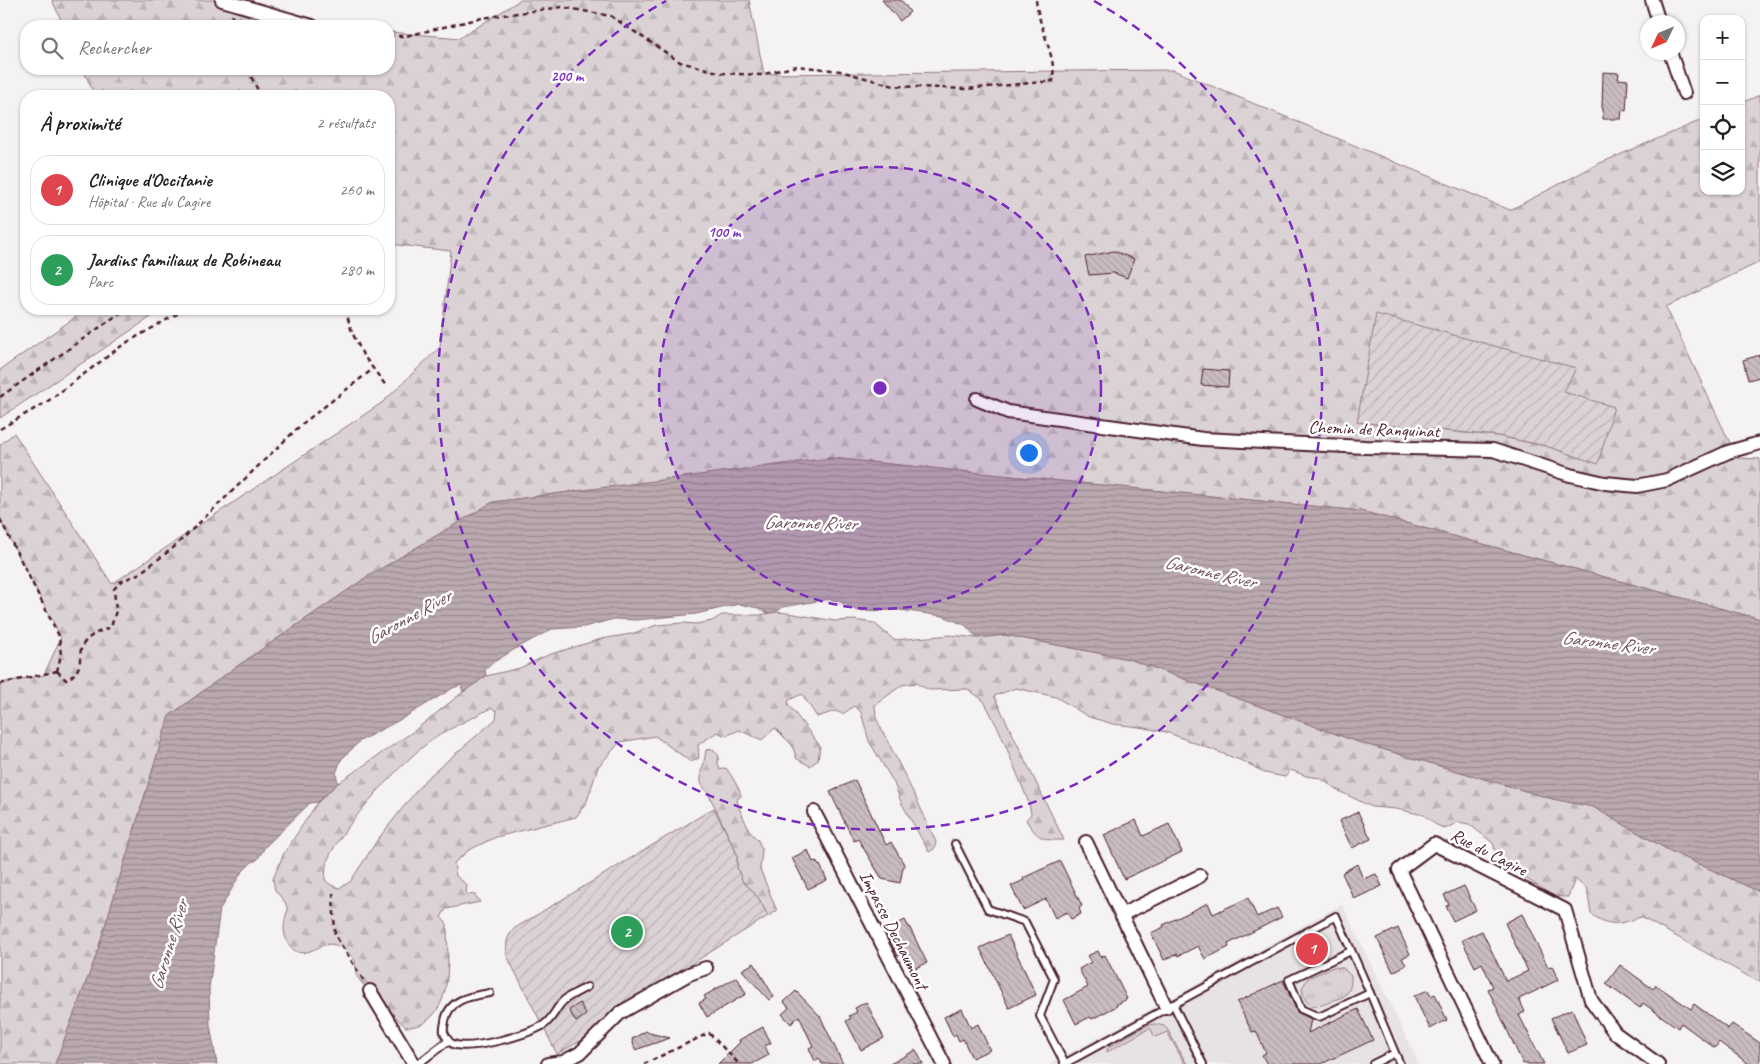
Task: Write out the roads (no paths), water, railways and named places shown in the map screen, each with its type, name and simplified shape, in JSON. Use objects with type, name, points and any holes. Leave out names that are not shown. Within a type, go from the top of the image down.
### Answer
[{"type":"street","points":[[222,0],[291,20]]},
{"type":"street","points":[[1652,0],[1657,15]]},
{"type":"street","points":[[1673,60],[1684,93]]},
{"type":"street","name":"Chemin de Ranquinat","points":[[978,399],[1008,412],[1204,439],[1365,447],[1493,450],[1570,475],[1605,484],[1637,486],[1667,480],[1728,452],[1760,443]]},
{"type":"street","name":"Impasse Dechaumont","points":[[814,812],[944,1064]]},
{"type":"street","points":[[1086,842],[1121,915],[1170,1006]]},
{"type":"street","name":"Rue du Cagire","points":[[1492,1064],[1399,870],[1434,844],[1565,910],[1591,1000],[1614,1033],[1658,1064]]},
{"type":"street","points":[[1121,915],[1200,876]]},
{"type":"street","points":[[548,1064],[563,1062],[580,1053],[620,1013],[689,974],[706,968]]},
{"type":"street","points":[[370,991],[414,1064]]},
{"type":"lane","points":[[955,844],[988,909],[1025,922],[1054,979],[1040,1016],[1065,1064],[1336,916],[1400,1064]]},
{"type":"lane","points":[[1351,951],[1289,980],[1301,1009],[1319,1017],[1370,992]]},
{"type":"lane","points":[[490,993],[462,998],[452,1006],[446,1015],[444,1030],[448,1041],[464,1046],[488,1043],[521,1035],[543,1026],[550,1020],[564,1000],[587,987]]},
{"type":"lane","points":[[1170,1006],[1203,1064]]},
{"type":"lane","points":[[418,1064],[448,1041]]},
{"type":"lane","points":[[1373,1064],[1395,1053]]},
{"type":"water","name":"Garonne River","points":[[830,458],[1361,511],[1760,619],[1760,892],[1670,851],[1593,807],[1553,799],[1358,742],[1129,659],[1005,635],[977,638],[965,625],[943,616],[899,610],[857,611],[839,601],[829,599],[783,607],[776,612],[768,613],[758,608],[739,604],[696,614],[636,620],[614,619],[584,627],[552,629],[494,662],[485,670],[486,676],[463,692],[461,685],[453,688],[360,741],[341,760],[336,773],[338,783],[318,802],[310,803],[265,847],[257,860],[252,862],[241,873],[220,909],[209,988],[210,1025],[217,1064],[55,1064],[95,959],[169,716],[233,669],[367,577],[493,502]]},
{"type":"place","name":"Jardins familiaux de Robineau","points":[[627,932]]},
{"type":"place","name":"Clinique d'Occitanie","points":[[1312,949]]}]
